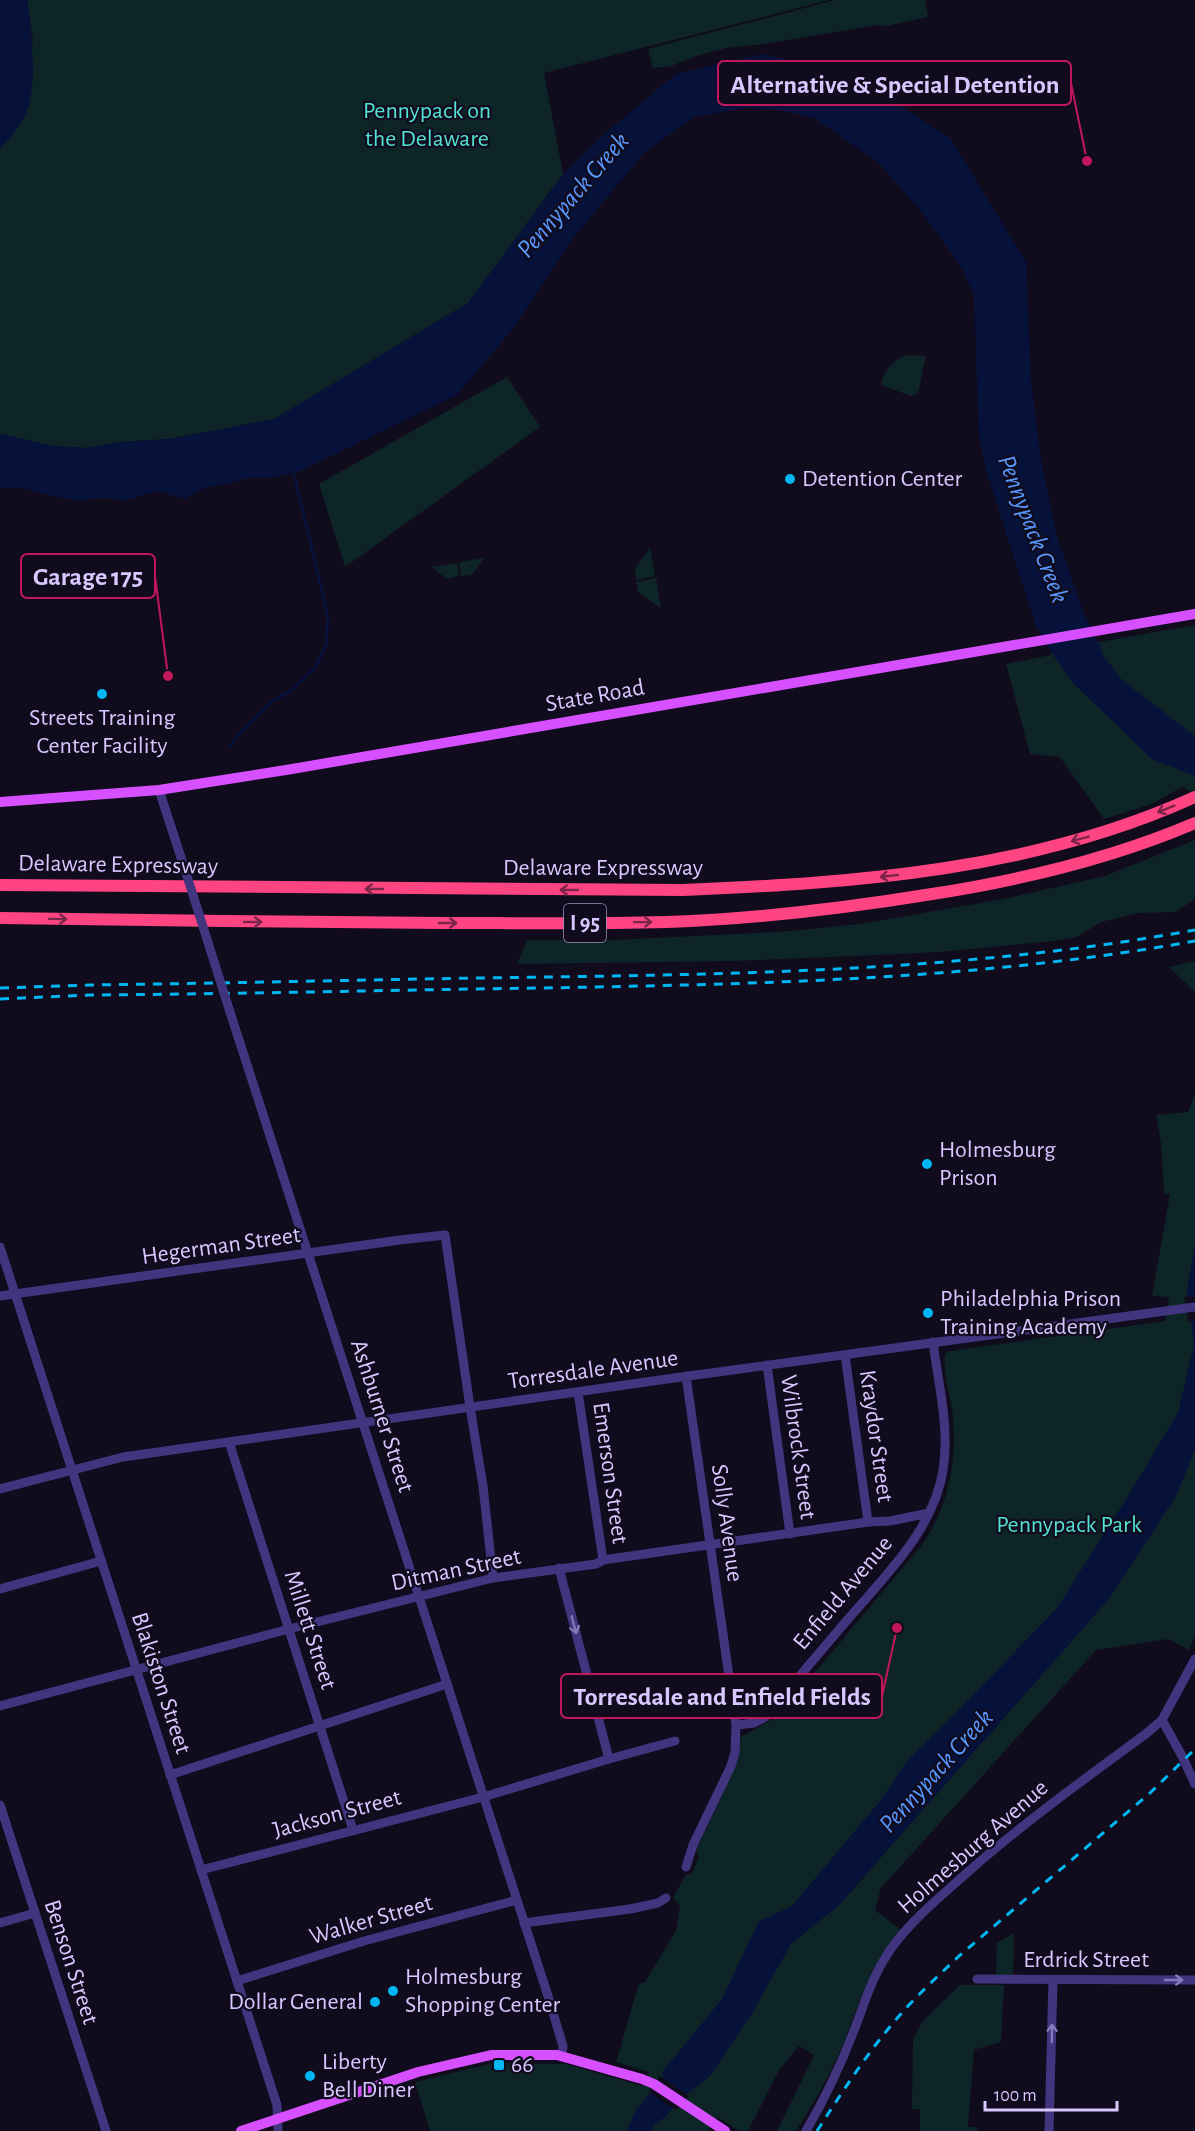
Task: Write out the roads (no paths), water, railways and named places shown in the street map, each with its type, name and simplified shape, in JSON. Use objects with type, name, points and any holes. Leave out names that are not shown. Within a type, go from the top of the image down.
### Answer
[{"type":"highway","name":"Delaware Expressway","points":[[0,885],[672,890],[785,886],[875,878],[961,866],[1058,845],[1136,821],[1195,797]]},
{"type":"highway","name":"I 95","points":[[0,918],[548,923],[681,921],[880,903],[959,890],[1068,867],[1162,837],[1195,823]]},
{"type":"main road","name":"State Road","points":[[0,802],[159,790],[1195,614]]},
{"type":"main road","points":[[241,2131],[443,2064],[496,2054],[562,2056],[654,2084],[725,2131]]},
{"type":"street","name":"Ashburner Street","points":[[159,790],[524,1923],[563,2046],[562,2056]]},
{"type":"street","name":"Hegerman Street","points":[[0,1296],[400,1240],[446,1236],[470,1407]]},
{"type":"street","name":"Blakiston Street","points":[[0,1248],[277,2105],[278,2131]]},
{"type":"street","name":"Torresdale Avenue","points":[[0,1489],[123,1457],[686,1376],[1195,1307]]},
{"type":"street","name":"Enfield Avenue","points":[[736,1725],[754,1723],[765,1717],[873,1590],[919,1532],[929,1514],[940,1487],[945,1449],[933,1342]]},
{"type":"street","name":"Kraydor Street","points":[[845,1355],[868,1522]]},
{"type":"street","name":"Wilbrock Street","points":[[767,1365],[790,1534]]},
{"type":"street","name":"Solly Avenue","points":[[686,1376],[736,1725]]},
{"type":"street","name":"Emerson Street","points":[[579,1392],[603,1560]]},
{"type":"street","points":[[470,1407],[483,1486],[493,1578]]},
{"type":"street","name":"Millett Street","points":[[229,1442],[353,1830]]},
{"type":"street","name":"Ditman Street","points":[[0,1706],[289,1629],[493,1578],[596,1564],[603,1560],[929,1514]]},
{"type":"street","points":[[0,1589],[101,1561]]},
{"type":"street","points":[[559,1568],[609,1759]]},
{"type":"street","name":"Holmesburg Avenue","points":[[806,2131],[830,2086],[877,1972],[904,1932],[929,1907],[1037,1814],[1162,1720],[1195,1659]]},
{"type":"street","points":[[170,1775],[447,1684]]},
{"type":"street","points":[[1162,1720],[1195,1784]]},
{"type":"street","points":[[686,1867],[693,1845],[731,1766],[735,1752],[736,1725]]},
{"type":"street","name":"Jackson Street","points":[[201,1870],[483,1797],[675,1741]]},
{"type":"street","name":"Benson Street","points":[[0,1805],[106,2131]]},
{"type":"street","points":[[524,1923],[630,1910],[658,1903],[666,1898]]},
{"type":"street","name":"Walker Street","points":[[237,1982],[364,1941],[516,1900]]},
{"type":"street","points":[[0,1923],[35,1913]]},
{"type":"street","name":"Erdrick Street","points":[[977,1979],[1195,1980]]},
{"type":"street","points":[[1049,2131],[1053,1980]]},
{"type":"water","points":[[0,0],[27,0],[33,72],[27,111],[0,149]]},
{"type":"water","name":"Pennypack Creek","points":[[762,54],[852,74],[951,139],[1026,262],[1031,382],[1041,460],[1057,537],[1085,616],[1102,654],[1123,681],[1195,736],[1195,776],[1152,759],[1073,683],[1053,655],[1035,623],[987,473],[979,437],[974,295],[962,268],[921,211],[878,162],[814,118],[780,110],[744,108],[694,117],[645,152],[573,238],[515,326],[457,395],[300,471],[272,478],[247,478],[206,487],[185,499],[158,491],[122,501],[92,498],[80,501],[23,488],[0,488],[0,434],[54,446],[87,448],[119,442],[169,439],[274,419],[468,303],[563,174],[602,136],[676,74]]},
{"type":"water","name":"Pennypack Creek","points":[[1195,1245],[1195,1450],[1176,1496],[1109,1599],[838,1906],[791,1944],[751,2015],[710,2076],[654,2125],[652,2131],[627,2131],[634,2113],[663,2077],[662,2072],[722,1999],[759,1921],[791,1907],[880,1801],[907,1761],[1057,1608],[1178,1412],[1194,1345],[1187,1290]]},
{"type":"waterway","points":[[230,746],[271,702],[292,690],[316,667],[326,644],[328,617],[293,470]]},
{"type":"railway","points":[[0,988],[790,971],[872,967],[1034,953],[1195,930]]},
{"type":"railway","points":[[0,999],[90,995],[787,982],[951,972],[1032,964],[1195,941]]},
{"type":"railway","points":[[817,2131],[873,2048],[918,1996],[959,1956],[1150,1793],[1195,1749]]},
{"type":"place","name":"Alternative & Special Detention","points":[[1087,161]]},
{"type":"place","name":"Detention Center","points":[[790,479]]},
{"type":"place","name":"Garage 175","points":[[168,676]]},
{"type":"place","name":"Streets Training Center Facility","points":[[102,694]]},
{"type":"place","name":"Holmesburg Prison","points":[[927,1164]]},
{"type":"place","name":"Philadelphia Prison Training Academy","points":[[928,1313]]},
{"type":"place","name":"Torresdale and Enfield Fields","points":[[897,1628]]},
{"type":"place","name":"Holmesburg Shopping Center","points":[[393,1991]]},
{"type":"place","name":"Dollar General","points":[[375,2002]]},
{"type":"place","name":"66","points":[[499,2065]]},
{"type":"place","name":"Liberty Bell Diner","points":[[310,2076]]},
{"type":"park label","name":"Pennypack on the Delaware","points":[[427,125]]},
{"type":"park label","name":"Pennypack Park","points":[[1069,1525]]}]
